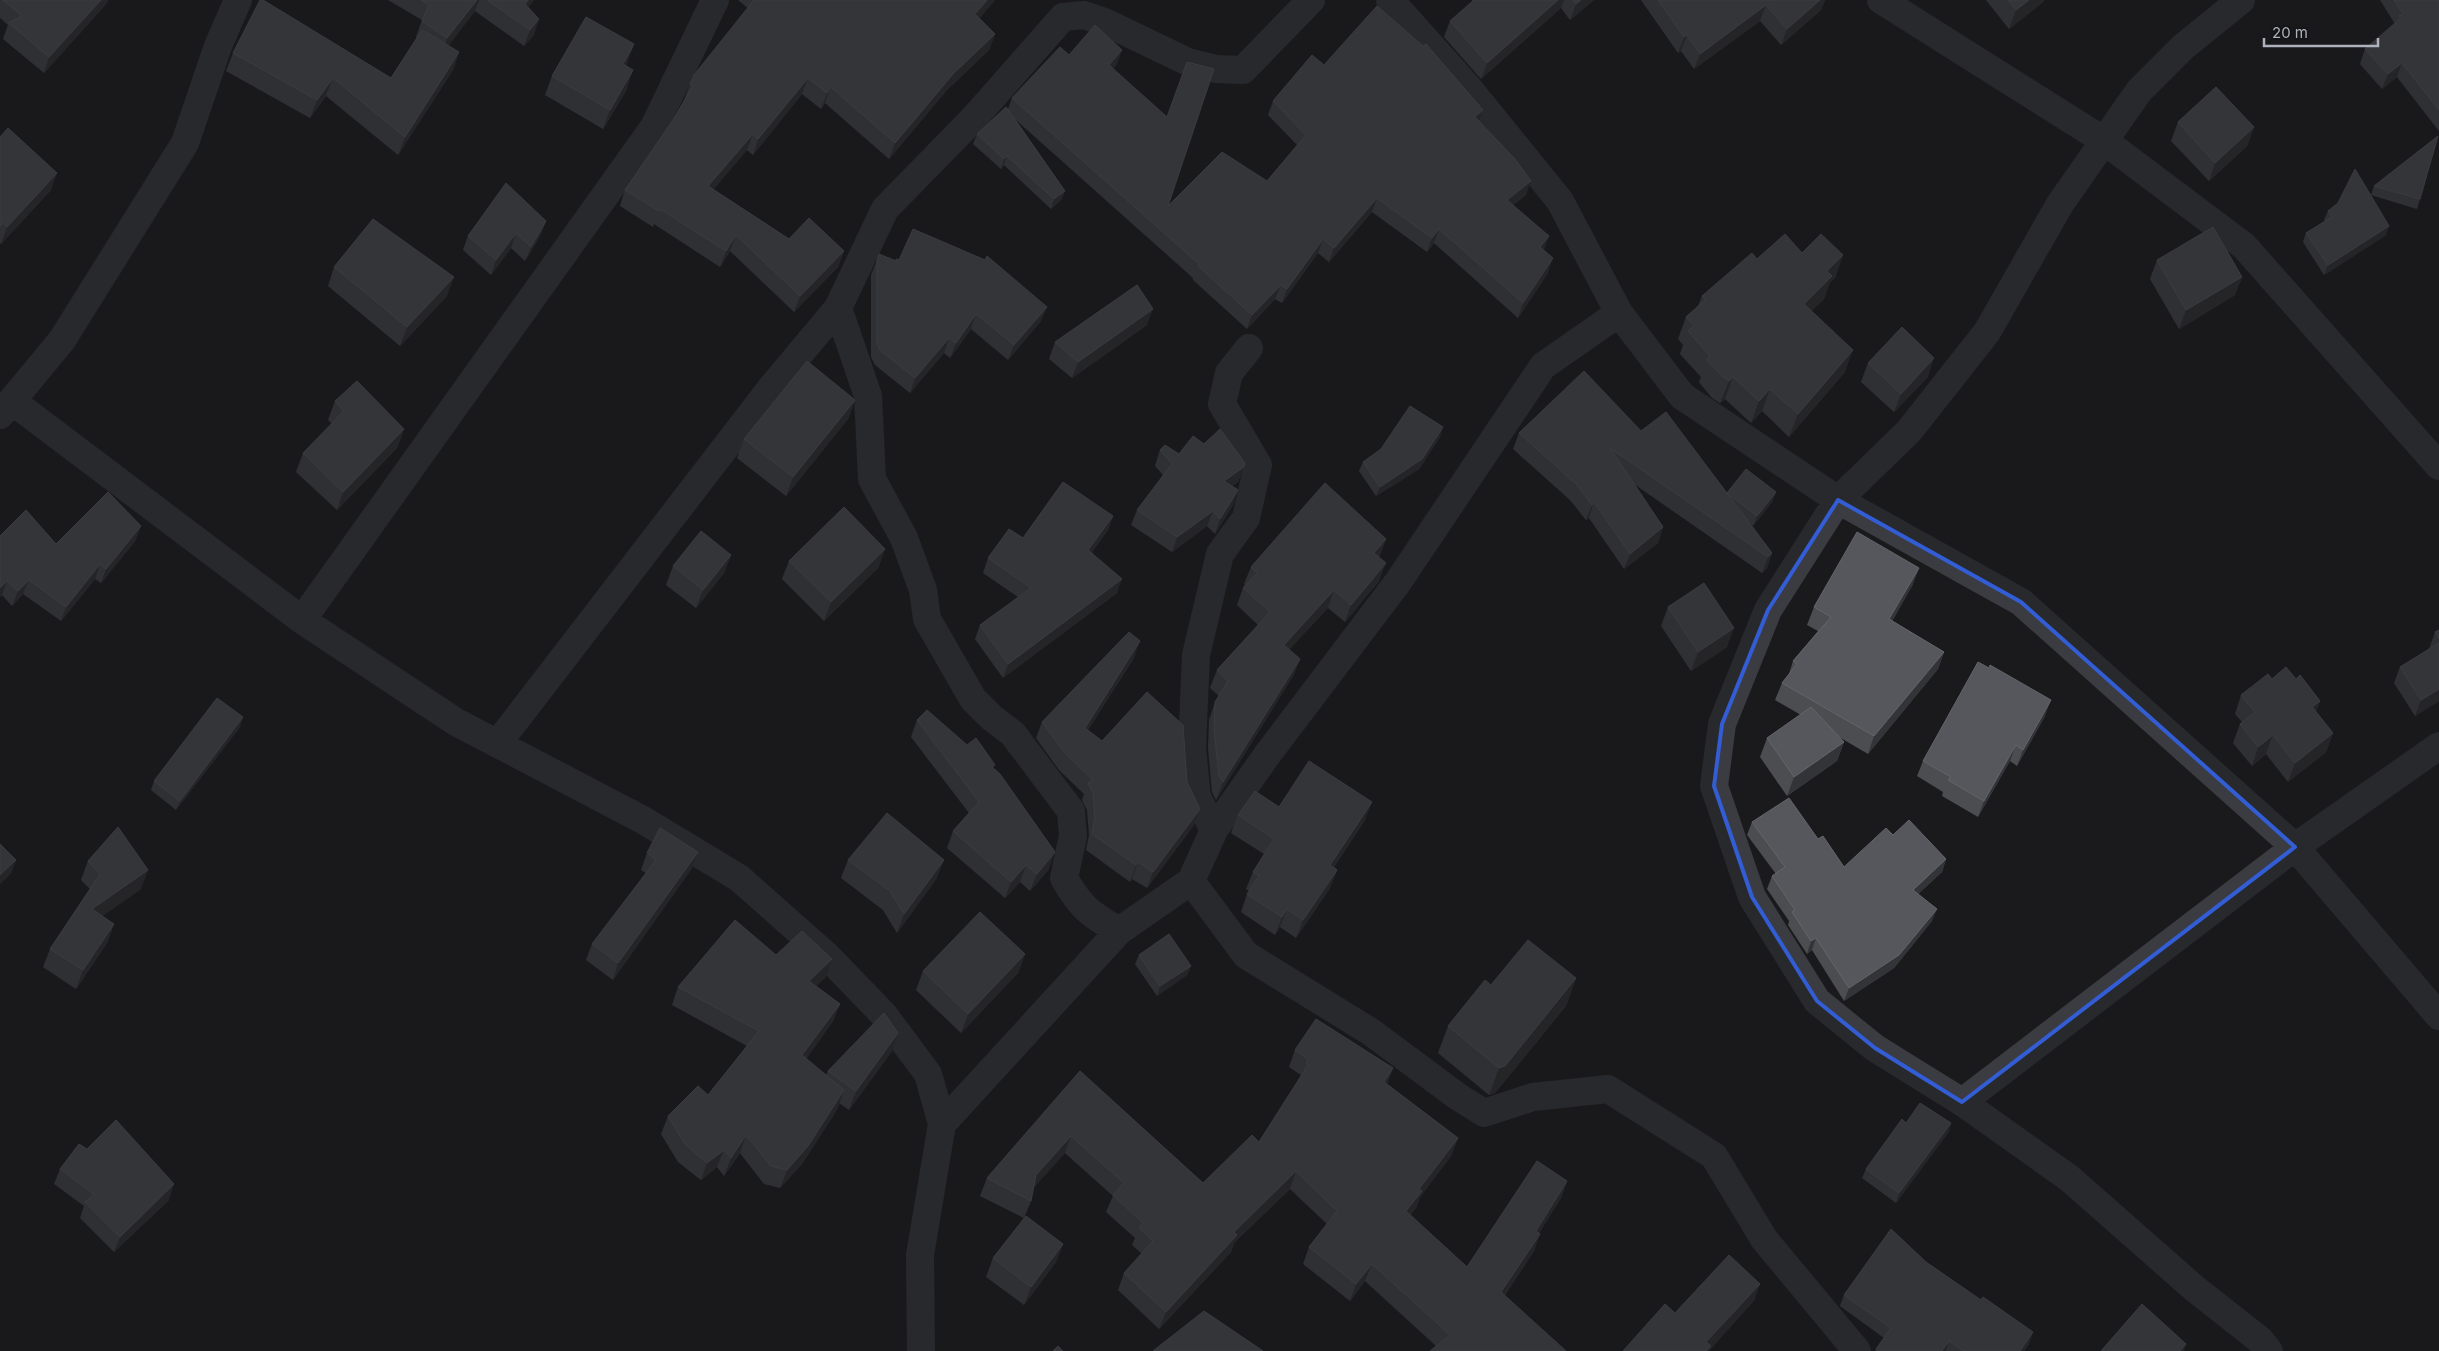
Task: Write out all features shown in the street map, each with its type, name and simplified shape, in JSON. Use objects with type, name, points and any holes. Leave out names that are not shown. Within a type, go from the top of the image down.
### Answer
[{"type":"street","points":[[238,0],[218,46],[185,143],[62,340],[6,408],[302,620],[456,722],[643,820],[738,878],[827,956],[884,1015],[928,1074],[942,1124],[920,1255],[921,1351]]},
{"type":"street","points":[[302,620],[654,127],[715,0]]},
{"type":"street","points":[[498,743],[771,388],[838,308],[885,209],[974,118],[1063,17],[1084,15],[1107,23],[1188,62],[1216,69],[1243,70],[1312,0]]},
{"type":"street","points":[[1390,0],[1466,85],[1560,202],[1619,314],[1682,396],[1838,500],[2021,602],[2295,847],[2439,1016]]},
{"type":"street","points":[[1880,0],[2103,140],[2244,246],[2439,466]]},
{"type":"street","points":[[2241,0],[2183,47],[2139,91],[2060,204],[1987,332],[1909,430],[1838,500],[1768,610],[1722,724],[1714,786],[1752,897],[1817,1001],[1875,1048],[1962,1102],[2069,1178],[2194,1288],[2260,1340],[2269,1351]]},
{"type":"street","points":[[838,308],[868,396],[872,479],[904,538],[923,590],[927,619],[974,698],[991,717],[1013,734],[1070,811],[1073,836],[1064,878],[1076,901],[1094,916],[1119,931]]},
{"type":"street","points":[[942,1124],[1119,931],[1191,881],[1214,830],[1267,755],[1398,582],[1543,366],[1619,314]]},
{"type":"street","points":[[1214,830],[1197,797],[1192,748],[1196,654],[1220,554],[1246,518],[1258,465],[1222,404],[1229,372],[1250,348]]},
{"type":"street","points":[[1962,1102],[2295,847],[2439,746]]},
{"type":"street","points":[[1191,881],[1246,955],[1371,1032],[1457,1096],[1484,1113],[1532,1096],[1608,1089],[1714,1156],[1764,1239],[1857,1351]]},
{"type":"highlighted area","points":[[1838,500],[2021,602],[2295,847],[1962,1102],[1875,1048],[1817,1001],[1752,897],[1714,786],[1722,724],[1768,610]]},
{"type":"building","points":[[3,0],[101,0],[49,57],[9,23],[22,16]]},
{"type":"building","points":[[260,0],[263,0],[391,78],[422,30],[459,52],[405,137],[333,78],[317,100],[233,53]]},
{"type":"building","points":[[421,0],[477,0],[447,38],[422,21],[429,5]]},
{"type":"building","points":[[487,0],[528,0],[525,4],[539,19],[530,30]]},
{"type":"building","points":[[754,0],[987,0],[975,14],[995,34],[953,74],[895,143],[831,87],[827,93],[808,78],[758,139],[753,134],[708,186],[789,239],[809,218],[844,251],[800,296],[736,235],[726,251],[660,209],[659,211],[625,190],[673,120],[693,86],[690,84],[694,75]]},
{"type":"building","points":[[1474,0],[1558,0],[1487,63],[1450,21]]},
{"type":"building","points":[[1573,0],[1581,0],[1576,4]]},
{"type":"building","points":[[1658,0],[1820,0],[1787,29],[1766,5],[1700,54],[1687,35],[1684,37]]},
{"type":"building","points":[[2008,0],[2029,0],[2016,10]]},
{"type":"building","points":[[2394,0],[2439,0],[2439,110],[2402,63],[2388,74],[2365,49],[2401,18],[2399,16],[2403,14]]},
{"type":"building","points":[[1377,6],[1423,46],[1426,44],[1483,110],[1475,117],[1515,159],[1531,181],[1507,200],[1549,236],[1540,247],[1553,258],[1523,303],[1439,229],[1432,238],[1377,198],[1334,248],[1323,239],[1287,289],[1281,285],[1252,315],[1198,266],[1199,264],[1012,98],[1060,47],[1069,55],[1095,25],[1122,50],[1109,65],[1167,117],[1187,62],[1214,69],[1168,206],[1222,152],[1267,181],[1306,135],[1273,101],[1312,55],[1324,65]]},
{"type":"building","points":[[586,17],[634,44],[623,64],[633,70],[610,110],[552,76]]},
{"type":"building","points":[[2216,87],[2254,127],[2215,163],[2178,122]]},
{"type":"building","points":[[1006,107],[1065,191],[1054,199],[1007,156],[1004,159],[977,134]]},
{"type":"building","points":[[8,128],[57,173],[7,227],[3,223],[0,226],[0,137]]},
{"type":"building","points":[[2438,136],[2420,199],[2374,186]]},
{"type":"building","points":[[2355,169],[2389,226],[2328,265],[2306,233],[2332,217],[2328,211],[2338,203]]},
{"type":"building","points":[[506,183],[546,221],[531,247],[516,233],[496,260],[468,236]]},
{"type":"building","points":[[373,219],[454,277],[407,327],[334,267]]},
{"type":"building","points":[[2213,227],[2242,277],[2186,310],[2157,260]]},
{"type":"building","points":[[913,229],[985,260],[987,256],[1047,307],[1014,345],[976,314],[956,343],[949,338],[915,378],[880,350],[877,343],[877,260],[879,254],[896,261],[896,259],[899,260]]},
{"type":"building","points":[[1785,234],[1802,253],[1821,234],[1843,255],[1827,271],[1832,276],[1804,304],[1853,350],[1798,414],[1770,389],[1759,401],[1733,377],[1729,381],[1721,375],[1707,360],[1710,356],[1688,331],[1694,326],[1686,317],[1705,300],[1702,296],[1752,253],[1757,259]]},
{"type":"building","points":[[1137,285],[1153,309],[1078,362],[1055,342]]},
{"type":"building","points":[[1902,327],[1934,358],[1901,394],[1868,363]]},
{"type":"building","points":[[807,361],[855,400],[793,477],[744,439]]},
{"type":"building","points":[[1584,371],[1641,431],[1666,412],[1772,553],[1768,557],[1610,448],[1663,527],[1630,554],[1594,502],[1592,505],[1576,484],[1519,433]]},
{"type":"building","points":[[357,381],[404,429],[343,492],[303,453],[344,411],[335,401]]},
{"type":"building","points":[[1410,406],[1443,427],[1422,459],[1380,487],[1363,462],[1381,449]]},
{"type":"building","points":[[1220,429],[1245,463],[1244,467],[1224,481],[1238,490],[1220,519],[1213,511],[1177,537],[1137,510],[1172,464],[1160,450],[1165,445],[1179,454],[1193,436],[1204,444]]},
{"type":"building","points":[[1746,469],[1776,492],[1757,516],[1727,493]]},
{"type":"building","points":[[1063,482],[1113,516],[1088,550],[1122,579],[1008,664],[980,625],[1031,588],[988,558],[1009,529],[1023,538]]},
{"type":"building","points":[[1325,483],[1386,539],[1374,553],[1386,563],[1351,605],[1334,590],[1284,645],[1300,659],[1223,782],[1219,775],[1214,730],[1215,702],[1228,681],[1217,670],[1270,612],[1243,588],[1257,573],[1251,567]]},
{"type":"building","points":[[108,492],[141,526],[106,569],[100,564],[66,607],[29,580],[18,591],[7,581],[0,588],[0,536],[26,510],[56,544]]},
{"type":"building","points":[[844,507],[885,549],[831,602],[789,561]]},
{"type":"building","points":[[701,531],[731,555],[703,590],[673,566]]},
{"type":"building","points":[[1857,532],[1919,568],[1889,619],[1944,652],[1874,736],[1782,683],[1797,664],[1793,661],[1831,617],[1814,607]]},
{"type":"building","points":[[1704,583],[1734,628],[1698,652],[1668,607]]},
{"type":"building","points":[[2439,630],[2439,639],[2435,632]]},
{"type":"building","points":[[1129,632],[1140,641],[1085,728],[1102,741],[1147,692],[1183,725],[1187,782],[1200,809],[1153,872],[1138,862],[1136,865],[1092,834],[1095,818],[1093,793],[1088,783],[1093,780],[1065,753],[1042,722]]},
{"type":"building","points":[[2439,643],[2439,689],[2421,700],[2400,667]]},
{"type":"building","points":[[1978,662],[1989,668],[1990,665],[2051,700],[2023,750],[2016,745],[1984,801],[1948,780],[1951,777],[1923,761]]},
{"type":"building","points":[[2286,667],[2296,679],[2300,675],[2320,701],[2312,707],[2333,733],[2295,763],[2273,735],[2258,747],[2240,724],[2255,712],[2241,695],[2268,674],[2272,679]]},
{"type":"building","points":[[217,698],[243,717],[180,801],[154,781]]},
{"type":"building","points":[[1811,707],[1844,742],[1794,777],[1767,738]]},
{"type":"building","points":[[927,710],[967,745],[976,738],[995,765],[992,767],[1000,774],[1055,852],[1037,874],[1026,865],[1011,882],[953,831],[979,802],[917,720]]},
{"type":"building","points":[[1309,761],[1372,802],[1330,865],[1337,870],[1303,920],[1287,909],[1282,917],[1247,894],[1259,876],[1253,872],[1274,839],[1238,815],[1255,791],[1279,807]]},
{"type":"building","points":[[1789,798],[1818,839],[1823,836],[1844,867],[1886,828],[1893,835],[1909,820],[1946,859],[1913,890],[1937,909],[1899,955],[1849,988],[1816,938],[1811,941],[1792,912],[1795,910],[1772,876],[1785,867],[1752,822]]},
{"type":"building","points":[[887,813],[944,860],[904,914],[890,891],[848,860]]},
{"type":"building","points":[[118,827],[148,870],[92,909],[114,924],[83,970],[50,949],[100,874],[88,861]]},
{"type":"building","points":[[660,828],[698,852],[618,963],[592,944],[656,860],[647,853]]},
{"type":"building","points":[[0,844],[16,860],[0,875]]},
{"type":"building","points":[[980,912],[1025,954],[968,1014],[923,971]]},
{"type":"building","points":[[735,920],[776,955],[802,931],[832,959],[809,981],[840,1004],[802,1055],[844,1090],[808,1146],[787,1170],[771,1166],[746,1135],[731,1158],[724,1150],[707,1163],[685,1144],[668,1116],[698,1086],[708,1095],[759,1031],[678,987]]},
{"type":"building","points":[[1169,934],[1191,966],[1160,986],[1139,955]]},
{"type":"building","points":[[1528,940],[1576,978],[1505,1066],[1499,1068],[1448,1026],[1485,980],[1491,985]]},
{"type":"building","points":[[884,1013],[898,1033],[856,1091],[828,1071]]},
{"type":"building","points":[[1316,1019],[1393,1068],[1384,1082],[1458,1138],[1419,1189],[1422,1191],[1406,1211],[1467,1267],[1537,1161],[1567,1181],[1536,1231],[1540,1234],[1501,1292],[1566,1351],[1430,1351],[1450,1335],[1372,1264],[1356,1284],[1309,1247],[1337,1211],[1296,1171],[1234,1232],[1237,1235],[1166,1312],[1124,1273],[1153,1241],[1139,1228],[1143,1223],[1113,1195],[1124,1183],[1071,1136],[1036,1175],[1031,1201],[987,1178],[1080,1071],[1203,1183],[1252,1135],[1259,1142],[1308,1065],[1306,1063],[1308,1059],[1295,1050]]},
{"type":"building","points":[[1920,1103],[1951,1123],[1899,1193],[1866,1169],[1902,1119],[1906,1123]]},
{"type":"building","points":[[116,1120],[174,1184],[120,1237],[85,1202],[94,1194],[60,1169],[79,1144],[87,1149]]},
{"type":"building","points":[[1026,1216],[1063,1244],[1031,1287],[993,1258]]},
{"type":"building","points":[[1891,1229],[1926,1262],[1981,1300],[1983,1297],[2033,1332],[2020,1351],[1963,1351],[1949,1341],[1942,1351],[1878,1351],[1876,1349],[1891,1328],[1844,1295]]},
{"type":"building","points":[[1729,1255],[1760,1284],[1706,1342],[1711,1346],[1706,1351],[1623,1351],[1665,1304],[1675,1313]]},
{"type":"building","points":[[2142,1304],[2186,1344],[2180,1351],[2101,1351]]},
{"type":"building","points":[[1204,1311],[1263,1351],[1153,1351]]},
{"type":"building","points":[[1058,1346],[1063,1351],[1053,1351]]}]
